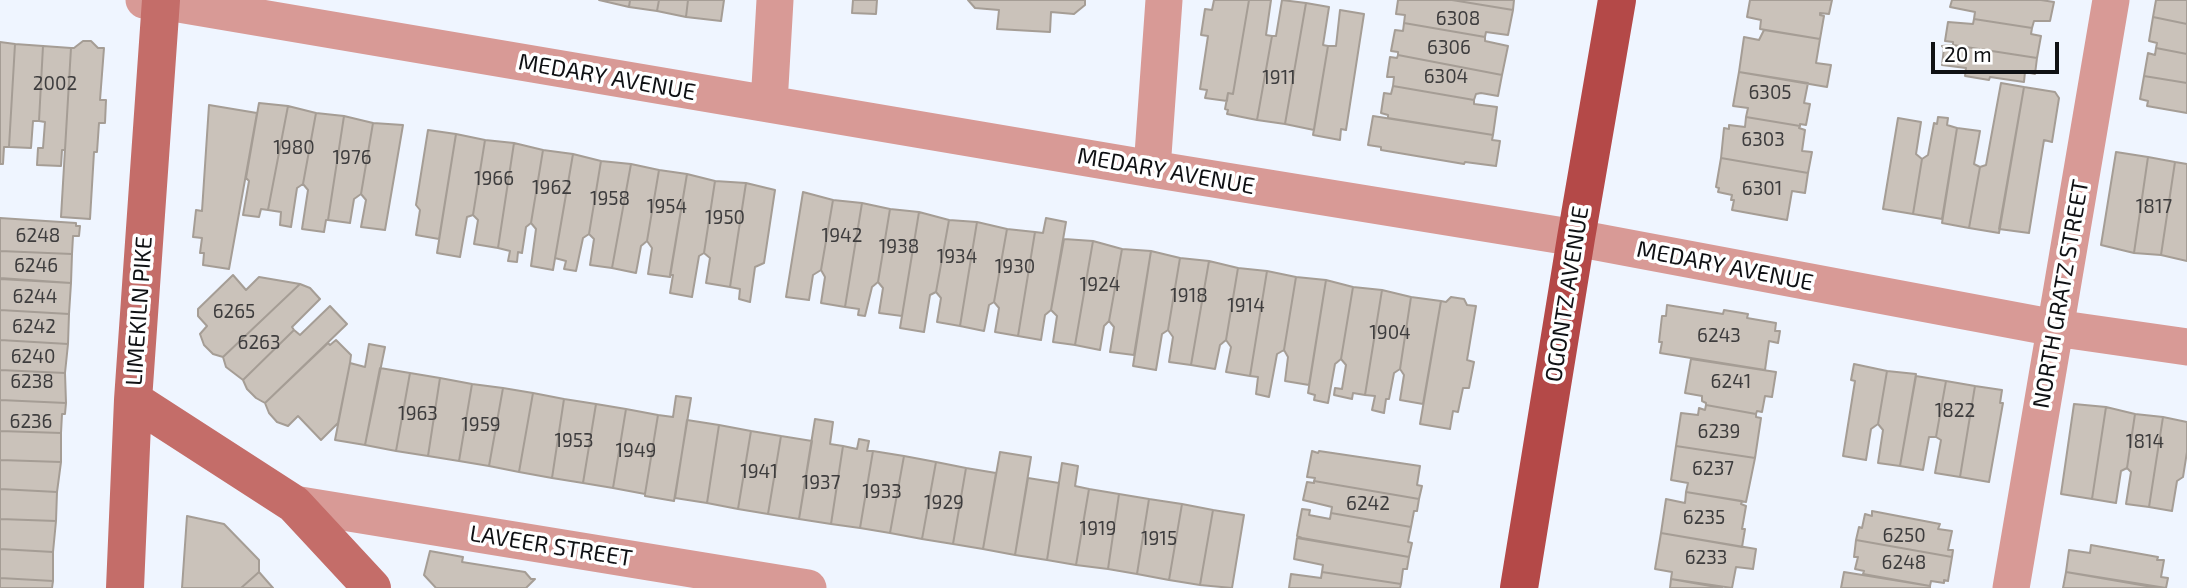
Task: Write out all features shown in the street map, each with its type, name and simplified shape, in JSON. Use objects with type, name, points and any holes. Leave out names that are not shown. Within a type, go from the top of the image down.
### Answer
[{"type":"main road","name":"OGONTZ AVENUE","points":[[1519,588],[1617,0]]},
{"type":"street","name":"MEDARY AVENUE","points":[[156,0],[1576,238],[2055,328],[2187,347]]},
{"type":"street","name":"LIMEKILN PIKE","points":[[156,0],[133,401],[294,504],[372,588]]},
{"type":"street","points":[[769,104],[775,0]]},
{"type":"street","points":[[1152,169],[1164,0]]},
{"type":"street","name":"NORTH GRATZ STREET","points":[[2011,588],[2110,0]]},
{"type":"street","points":[[125,588],[133,401]]},
{"type":"street","name":"LAVEER STREET","points":[[294,504],[808,588]]},
{"type":"building","points":[[599,0],[630,0],[629,7]]},
{"type":"building","points":[[630,0],[659,0],[657,11],[629,7]]},
{"type":"building","points":[[659,0],[688,0],[686,17],[657,11]]},
{"type":"building","points":[[688,0],[724,0],[721,21],[686,17]]},
{"type":"building","points":[[853,0],[877,0],[876,14],[852,13]]},
{"type":"building","points":[[968,0],[1085,0],[1085,5],[1074,14],[1051,12],[1050,32],[997,29],[999,10],[975,8]]},
{"type":"building","points":[[1214,0],[1249,0],[1233,94],[1228,93],[1227,101],[1205,98],[1207,90],[1200,89],[1208,36],[1201,35],[1205,9],[1212,10]]},
{"type":"building","points":[[1249,0],[1271,0],[1266,35],[1272,36],[1257,120],[1227,114],[1228,110],[1225,109],[1228,93],[1233,94]]},
{"type":"building","points":[[1282,0],[1306,3],[1285,124],[1257,120],[1272,36],[1276,36]]},
{"type":"building","points":[[1398,0],[1452,0],[1513,10],[1508,35],[1486,32],[1485,37],[1404,23],[1405,15],[1396,14]]},
{"type":"building","points":[[1452,0],[1514,0],[1513,10]]},
{"type":"building","points":[[1750,0],[1832,0],[1829,14],[1820,13],[1824,16],[1820,39],[1760,29],[1761,20],[1747,17]]},
{"type":"building","points":[[1952,0],[2054,2],[2050,21],[2034,21],[2032,28],[1974,19],[1975,12],[1950,7]]},
{"type":"building","points":[[2156,0],[2187,0],[2187,24],[2153,17]]},
{"type":"building","points":[[1306,3],[1329,7],[1323,45],[1328,46],[1314,130],[1285,124]]},
{"type":"building","points":[[1340,10],[1364,14],[1346,130],[1341,129],[1340,140],[1313,135],[1328,46],[1336,46]]},
{"type":"building","points":[[2153,17],[2187,24],[2187,54],[2156,48],[2157,43],[2149,41]]},
{"type":"building","points":[[1974,19],[2032,28],[2031,34],[2041,36],[2037,58],[1953,45],[1953,42],[1945,41],[1948,22],[1973,24]]},
{"type":"building","points":[[1404,23],[1485,37],[1485,41],[1508,46],[1502,75],[1398,55],[1398,52],[1391,51],[1395,30],[1403,31]]},
{"type":"building","points":[[1764,30],[1820,39],[1816,63],[1831,65],[1827,87],[1739,72],[1744,37],[1759,40]]},
{"type":"building","points":[[83,41],[91,41],[98,48],[104,48],[100,100],[106,100],[105,123],[99,123],[97,152],[94,152],[90,219],[61,217],[71,48]]},
{"type":"building","points":[[0,42],[15,44],[9,147],[4,147],[3,164],[0,164]]},
{"type":"building","points":[[15,44],[43,46],[39,121],[33,121],[31,148],[9,147]]},
{"type":"building","points":[[1953,45],[2037,58],[2035,74],[2025,72],[2024,82],[1965,76],[1966,68],[1942,65],[1942,46]]},
{"type":"building","points":[[43,46],[71,48],[65,150],[62,150],[61,166],[37,165],[38,148],[43,148],[45,122],[39,121]]},
{"type":"building","points":[[2156,48],[2187,54],[2187,83],[2144,76],[2148,53],[2155,55]]},
{"type":"building","points":[[1398,55],[1502,75],[1498,96],[1481,93],[1476,94],[1474,100],[1393,86],[1394,77],[1387,77],[1390,57],[1397,58]]},
{"type":"building","points":[[1739,72],[1808,83],[1804,103],[1810,104],[1806,125],[1746,117],[1748,108],[1733,106]]},
{"type":"building","points":[[2144,76],[2187,83],[2187,113],[2147,106],[2148,101],[2140,99]]},
{"type":"building","points":[[2001,83],[2024,87],[1999,233],[1969,228],[1980,167],[1986,165]]},
{"type":"building","points":[[1393,86],[1474,100],[1474,104],[1497,107],[1493,135],[1388,118],[1388,115],[1381,113],[1384,93],[1391,94]]},
{"type":"building","points":[[2024,87],[2055,92],[2059,98],[2052,142],[2044,140],[2029,233],[1999,229]]},
{"type":"building","points":[[259,103],[288,106],[268,210],[261,209],[259,217],[243,215],[249,181],[246,178]]},
{"type":"building","points":[[209,105],[257,113],[229,269],[203,265],[204,253],[200,253],[202,238],[193,237],[196,210],[202,211]]},
{"type":"building","points":[[288,106],[316,113],[303,184],[297,188],[291,227],[280,225],[281,212],[268,210]]},
{"type":"building","points":[[316,113],[344,116],[324,232],[302,229],[308,190],[303,184]]},
{"type":"building","points":[[344,116],[373,123],[361,194],[354,199],[350,223],[328,220]]},
{"type":"building","points":[[1373,116],[1493,135],[1492,140],[1500,141],[1496,166],[1464,164],[1381,150],[1381,147],[1368,145]]},
{"type":"building","points":[[1746,117],[1800,126],[1799,128],[1805,130],[1802,151],[1812,152],[1808,173],[1721,158],[1724,128],[1729,129],[1729,125],[1745,127]]},
{"type":"building","points":[[1938,117],[1948,118],[1947,125],[1957,128],[1942,219],[1913,214],[1922,159],[1928,155],[1934,123],[1937,124]]},
{"type":"building","points":[[1898,118],[1921,122],[1916,154],[1922,159],[1913,214],[1883,209]]},
{"type":"building","points":[[373,123],[403,125],[385,230],[361,227],[366,200],[361,194]]},
{"type":"building","points":[[1957,128],[1980,131],[1974,164],[1980,167],[1969,228],[1942,223]]},
{"type":"building","points":[[428,130],[456,134],[439,239],[416,235],[420,210],[416,205]]},
{"type":"building","points":[[456,134],[485,140],[473,215],[467,217],[460,257],[437,253]]},
{"type":"building","points":[[485,140],[514,143],[498,248],[474,244],[478,220],[473,215]]},
{"type":"building","points":[[514,143],[543,150],[531,223],[526,227],[522,253],[518,252],[517,262],[508,261],[510,251],[498,248]]},
{"type":"building","points":[[543,150],[573,154],[553,270],[531,266],[536,229],[531,223]]},
{"type":"building","points":[[2116,152],[2148,157],[2134,253],[2101,245]]},
{"type":"building","points":[[573,154],[601,161],[589,234],[583,238],[576,271],[564,269],[566,261],[555,258]]},
{"type":"building","points":[[2148,157],[2175,162],[2161,255],[2134,253]]},
{"type":"building","points":[[1721,158],[1808,173],[1805,193],[1792,191],[1787,220],[1732,210],[1732,195],[1718,192],[1719,188],[1716,187]]},
{"type":"building","points":[[601,161],[631,164],[612,268],[590,265],[594,239],[589,234]]},
{"type":"building","points":[[2175,162],[2187,164],[2187,261],[2161,255]]},
{"type":"building","points":[[631,164],[659,170],[647,241],[641,246],[636,273],[612,268]]},
{"type":"building","points":[[659,170],[687,174],[670,277],[648,274],[652,248],[647,241]]},
{"type":"building","points":[[687,174],[715,181],[704,253],[699,256],[692,297],[670,293],[673,275],[670,275]]},
{"type":"building","points":[[715,181],[746,183],[730,287],[706,283],[710,258],[704,253]]},
{"type":"building","points":[[746,183],[775,190],[764,263],[755,267],[750,302],[739,299],[740,289],[730,287]]},
{"type":"building","points":[[803,192],[833,200],[821,270],[813,275],[809,300],[786,297]]},
{"type":"building","points":[[833,200],[862,203],[845,307],[821,303],[825,277],[821,270]]},
{"type":"building","points":[[862,203],[890,209],[878,282],[872,287],[865,316],[858,315],[859,309],[845,307]]},
{"type":"building","points":[[890,209],[919,212],[902,316],[879,313],[883,288],[878,282]]},
{"type":"building","points":[[919,212],[949,220],[936,292],[930,295],[924,332],[900,328]]},
{"type":"building","points":[[0,218],[76,223],[76,226],[80,226],[79,236],[73,236],[72,254],[0,251]]},
{"type":"building","points":[[1046,218],[1066,222],[1051,310],[1045,315],[1041,340],[1018,336],[1035,232],[1043,233]]},
{"type":"building","points":[[949,220],[977,222],[960,326],[937,322],[941,298],[936,292]]},
{"type":"building","points":[[977,222],[1007,229],[994,302],[989,305],[984,331],[960,326]]},
{"type":"building","points":[[1007,229],[1035,232],[1018,336],[995,332],[999,308],[994,302]]},
{"type":"building","points":[[1064,239],[1093,241],[1075,345],[1053,342],[1057,316],[1051,310]]},
{"type":"building","points":[[1093,241],[1122,249],[1109,321],[1104,326],[1100,350],[1075,345]]},
{"type":"building","points":[[1122,249],[1151,251],[1134,355],[1110,352],[1114,327],[1109,321]]},
{"type":"building","points":[[0,251],[72,254],[71,283],[0,278]]},
{"type":"building","points":[[1151,251],[1180,258],[1168,330],[1162,334],[1156,370],[1133,366]]},
{"type":"building","points":[[1180,258],[1209,261],[1191,365],[1169,362],[1173,337],[1168,330]]},
{"type":"building","points":[[1209,261],[1238,268],[1226,340],[1220,345],[1215,369],[1191,365]]},
{"type":"building","points":[[1238,268],[1267,271],[1250,376],[1226,372],[1231,347],[1226,340]]},
{"type":"building","points":[[1267,271],[1296,277],[1284,350],[1277,354],[1269,397],[1256,394],[1258,377],[1250,376]]},
{"type":"building","points":[[233,275],[246,290],[259,277],[300,284],[223,357],[213,354],[204,345],[200,334],[207,326],[198,316],[198,309]]},
{"type":"building","points":[[1296,277],[1326,280],[1309,385],[1285,381],[1288,357],[1284,350]]},
{"type":"building","points":[[0,279],[71,283],[69,314],[0,310]]},
{"type":"building","points":[[1326,280],[1353,287],[1341,359],[1335,364],[1328,403],[1314,400],[1315,395],[1308,393]]},
{"type":"building","points":[[300,284],[310,288],[320,299],[292,327],[294,330],[243,380],[226,367],[223,357]]},
{"type":"building","points":[[1353,287],[1382,290],[1365,395],[1353,393],[1352,399],[1334,395],[1335,388],[1342,389],[1346,365],[1341,359]]},
{"type":"building","points":[[1382,290],[1411,297],[1400,369],[1394,373],[1384,413],[1372,410],[1375,396],[1365,395]]},
{"type":"building","points":[[1411,297],[1441,301],[1423,404],[1400,400],[1404,375],[1400,369]]},
{"type":"building","points":[[1451,297],[1464,299],[1467,305],[1476,306],[1467,360],[1474,362],[1469,388],[1463,388],[1458,412],[1453,411],[1450,429],[1420,424],[1441,301],[1446,302]]},
{"type":"building","points":[[1667,305],[1723,314],[1724,310],[1748,314],[1747,318],[1776,323],[1775,331],[1780,331],[1778,343],[1769,341],[1765,370],[1660,353],[1662,316],[1666,316]]},
{"type":"building","points":[[330,306],[347,324],[265,403],[256,398],[243,380],[294,330],[300,335]]},
{"type":"building","points":[[0,310],[69,314],[68,344],[0,340]]},
{"type":"building","points":[[0,340],[68,344],[65,373],[0,370]]},
{"type":"building","points":[[336,340],[351,355],[350,363],[338,423],[321,440],[298,416],[288,426],[277,422],[265,403],[328,343],[330,345]]},
{"type":"building","points":[[369,344],[385,347],[365,445],[335,440],[350,363],[365,367]]},
{"type":"building","points":[[1691,359],[1776,372],[1772,397],[1765,396],[1762,412],[1757,411],[1756,414],[1706,405],[1702,396],[1685,393]]},
{"type":"building","points":[[1854,364],[1887,371],[1878,424],[1871,429],[1866,460],[1843,456],[1855,381],[1851,380]]},
{"type":"building","points":[[380,368],[410,373],[396,451],[365,445]]},
{"type":"building","points":[[0,370],[65,373],[66,403],[0,400]]},
{"type":"building","points":[[1887,371],[1916,374],[1900,466],[1878,463],[1883,430],[1878,424]]},
{"type":"building","points":[[410,373],[440,378],[428,456],[396,451]]},
{"type":"building","points":[[1916,376],[1946,381],[1936,437],[1929,437],[1923,470],[1900,466]]},
{"type":"building","points":[[440,378],[472,384],[459,461],[428,456]]},
{"type":"building","points":[[1946,381],[1975,386],[1960,477],[1935,473],[1941,440],[1936,437]]},
{"type":"building","points":[[472,384],[503,388],[489,466],[459,461]]},
{"type":"building","points":[[1975,386],[2002,390],[2000,403],[2003,403],[1989,482],[1960,477]]},
{"type":"building","points":[[503,388],[533,393],[519,472],[489,466]]},
{"type":"building","points":[[533,393],[564,399],[552,478],[519,472]]},
{"type":"building","points":[[676,396],[691,398],[674,501],[645,494],[658,415],[673,417]]},
{"type":"building","points":[[564,399],[596,404],[583,483],[552,478]]},
{"type":"building","points":[[0,400],[66,403],[65,414],[62,414],[61,433],[0,431]]},
{"type":"building","points":[[596,404],[626,409],[613,488],[583,483]]},
{"type":"building","points":[[2074,404],[2106,407],[2092,499],[2061,494]]},
{"type":"building","points":[[1706,405],[1756,414],[1756,417],[1761,418],[1755,458],[1676,446],[1681,413],[1698,415],[1699,408],[1705,410]]},
{"type":"building","points":[[2106,407],[2135,414],[2127,468],[2121,471],[2116,503],[2092,499]]},
{"type":"building","points":[[626,409],[658,415],[645,494],[613,488]]},
{"type":"building","points":[[2135,414],[2163,417],[2149,507],[2126,504],[2131,472],[2127,468]]},
{"type":"building","points":[[2163,417],[2187,422],[2187,452],[2183,477],[2177,481],[2172,511],[2149,507]]},
{"type":"building","points":[[815,419],[833,422],[830,444],[843,446],[831,524],[799,519]]},
{"type":"building","points":[[687,420],[719,425],[707,503],[675,498]]},
{"type":"building","points":[[719,425],[751,431],[738,509],[707,503]]},
{"type":"building","points":[[0,431],[61,433],[61,462],[0,460]]},
{"type":"building","points":[[751,431],[781,436],[768,514],[738,509]]},
{"type":"building","points":[[781,436],[812,441],[799,519],[768,514]]},
{"type":"building","points":[[859,439],[869,441],[867,451],[873,451],[860,528],[831,524],[843,446],[857,449]]},
{"type":"building","points":[[1676,446],[1755,458],[1746,502],[1686,492],[1688,483],[1671,480]]},
{"type":"building","points":[[873,451],[904,456],[890,533],[860,528]]},
{"type":"building","points":[[1312,451],[1420,466],[1417,485],[1422,486],[1419,499],[1314,481],[1315,478],[1307,477]]},
{"type":"building","points":[[1000,452],[1031,457],[1015,555],[983,549]]},
{"type":"building","points":[[904,456],[936,462],[922,539],[890,533]]},
{"type":"building","points":[[0,460],[61,462],[57,492],[0,489]]},
{"type":"building","points":[[936,462],[966,468],[953,544],[922,539]]},
{"type":"building","points":[[1062,463],[1078,466],[1075,486],[1089,489],[1076,565],[1047,560]]},
{"type":"building","points":[[966,468],[996,473],[983,549],[953,544]]},
{"type":"building","points":[[1028,478],[1059,483],[1047,560],[1015,555]]},
{"type":"building","points":[[1307,482],[1419,499],[1411,527],[1331,513],[1332,507],[1303,500]]},
{"type":"building","points":[[0,489],[57,492],[56,521],[0,519]]},
{"type":"building","points":[[1089,489],[1119,494],[1108,569],[1076,565]]},
{"type":"building","points":[[1686,492],[1742,501],[1741,504],[1746,506],[1742,547],[1661,533],[1666,499],[1685,503]]},
{"type":"building","points":[[1119,494],[1149,499],[1137,574],[1108,569]]},
{"type":"building","points":[[1149,499],[1182,504],[1169,580],[1137,574]]},
{"type":"building","points":[[1182,504],[1213,510],[1200,585],[1169,580]]},
{"type":"building","points":[[1302,509],[1310,510],[1309,515],[1330,519],[1331,513],[1411,527],[1409,557],[1297,536]]},
{"type":"building","points":[[1213,510],[1244,515],[1232,588],[1200,585]]},
{"type":"building","points":[[1872,511],[1940,524],[1938,529],[1952,531],[1948,550],[1953,550],[1952,557],[1856,540],[1865,514],[1872,516]]},
{"type":"building","points":[[187,516],[224,524],[259,560],[259,572],[241,588],[182,588]]},
{"type":"building","points":[[0,519],[56,521],[53,552],[0,549]]},
{"type":"building","points":[[1661,533],[1756,549],[1753,569],[1736,567],[1732,588],[1671,579],[1672,572],[1655,569]]},
{"type":"building","points":[[1297,538],[1409,557],[1407,569],[1403,569],[1401,584],[1322,572],[1323,565],[1294,559]]},
{"type":"building","points":[[1856,540],[1952,557],[1948,581],[1931,581],[1930,586],[1863,574],[1864,571],[1855,569],[1858,557],[1854,557]]},
{"type":"building","points":[[2091,545],[2164,560],[2161,577],[2168,578],[2166,588],[2066,572],[2069,550],[2090,553]]},
{"type":"building","points":[[0,549],[53,552],[53,581],[0,578]]},
{"type":"building","points":[[430,551],[463,557],[462,562],[525,572],[531,579],[535,579],[526,588],[436,588],[424,575]]},
{"type":"building","points":[[259,572],[273,588],[241,588]]},
{"type":"building","points":[[1322,572],[1401,584],[1400,588],[1289,588],[1291,574],[1321,578]]},
{"type":"building","points":[[1844,572],[1930,586],[1930,588],[1841,588]]},
{"type":"building","points":[[2066,572],[2158,588],[2063,588]]},
{"type":"building","points":[[0,578],[53,581],[52,588],[0,588]]},
{"type":"building","points":[[1671,579],[1722,588],[1670,588]]}]
